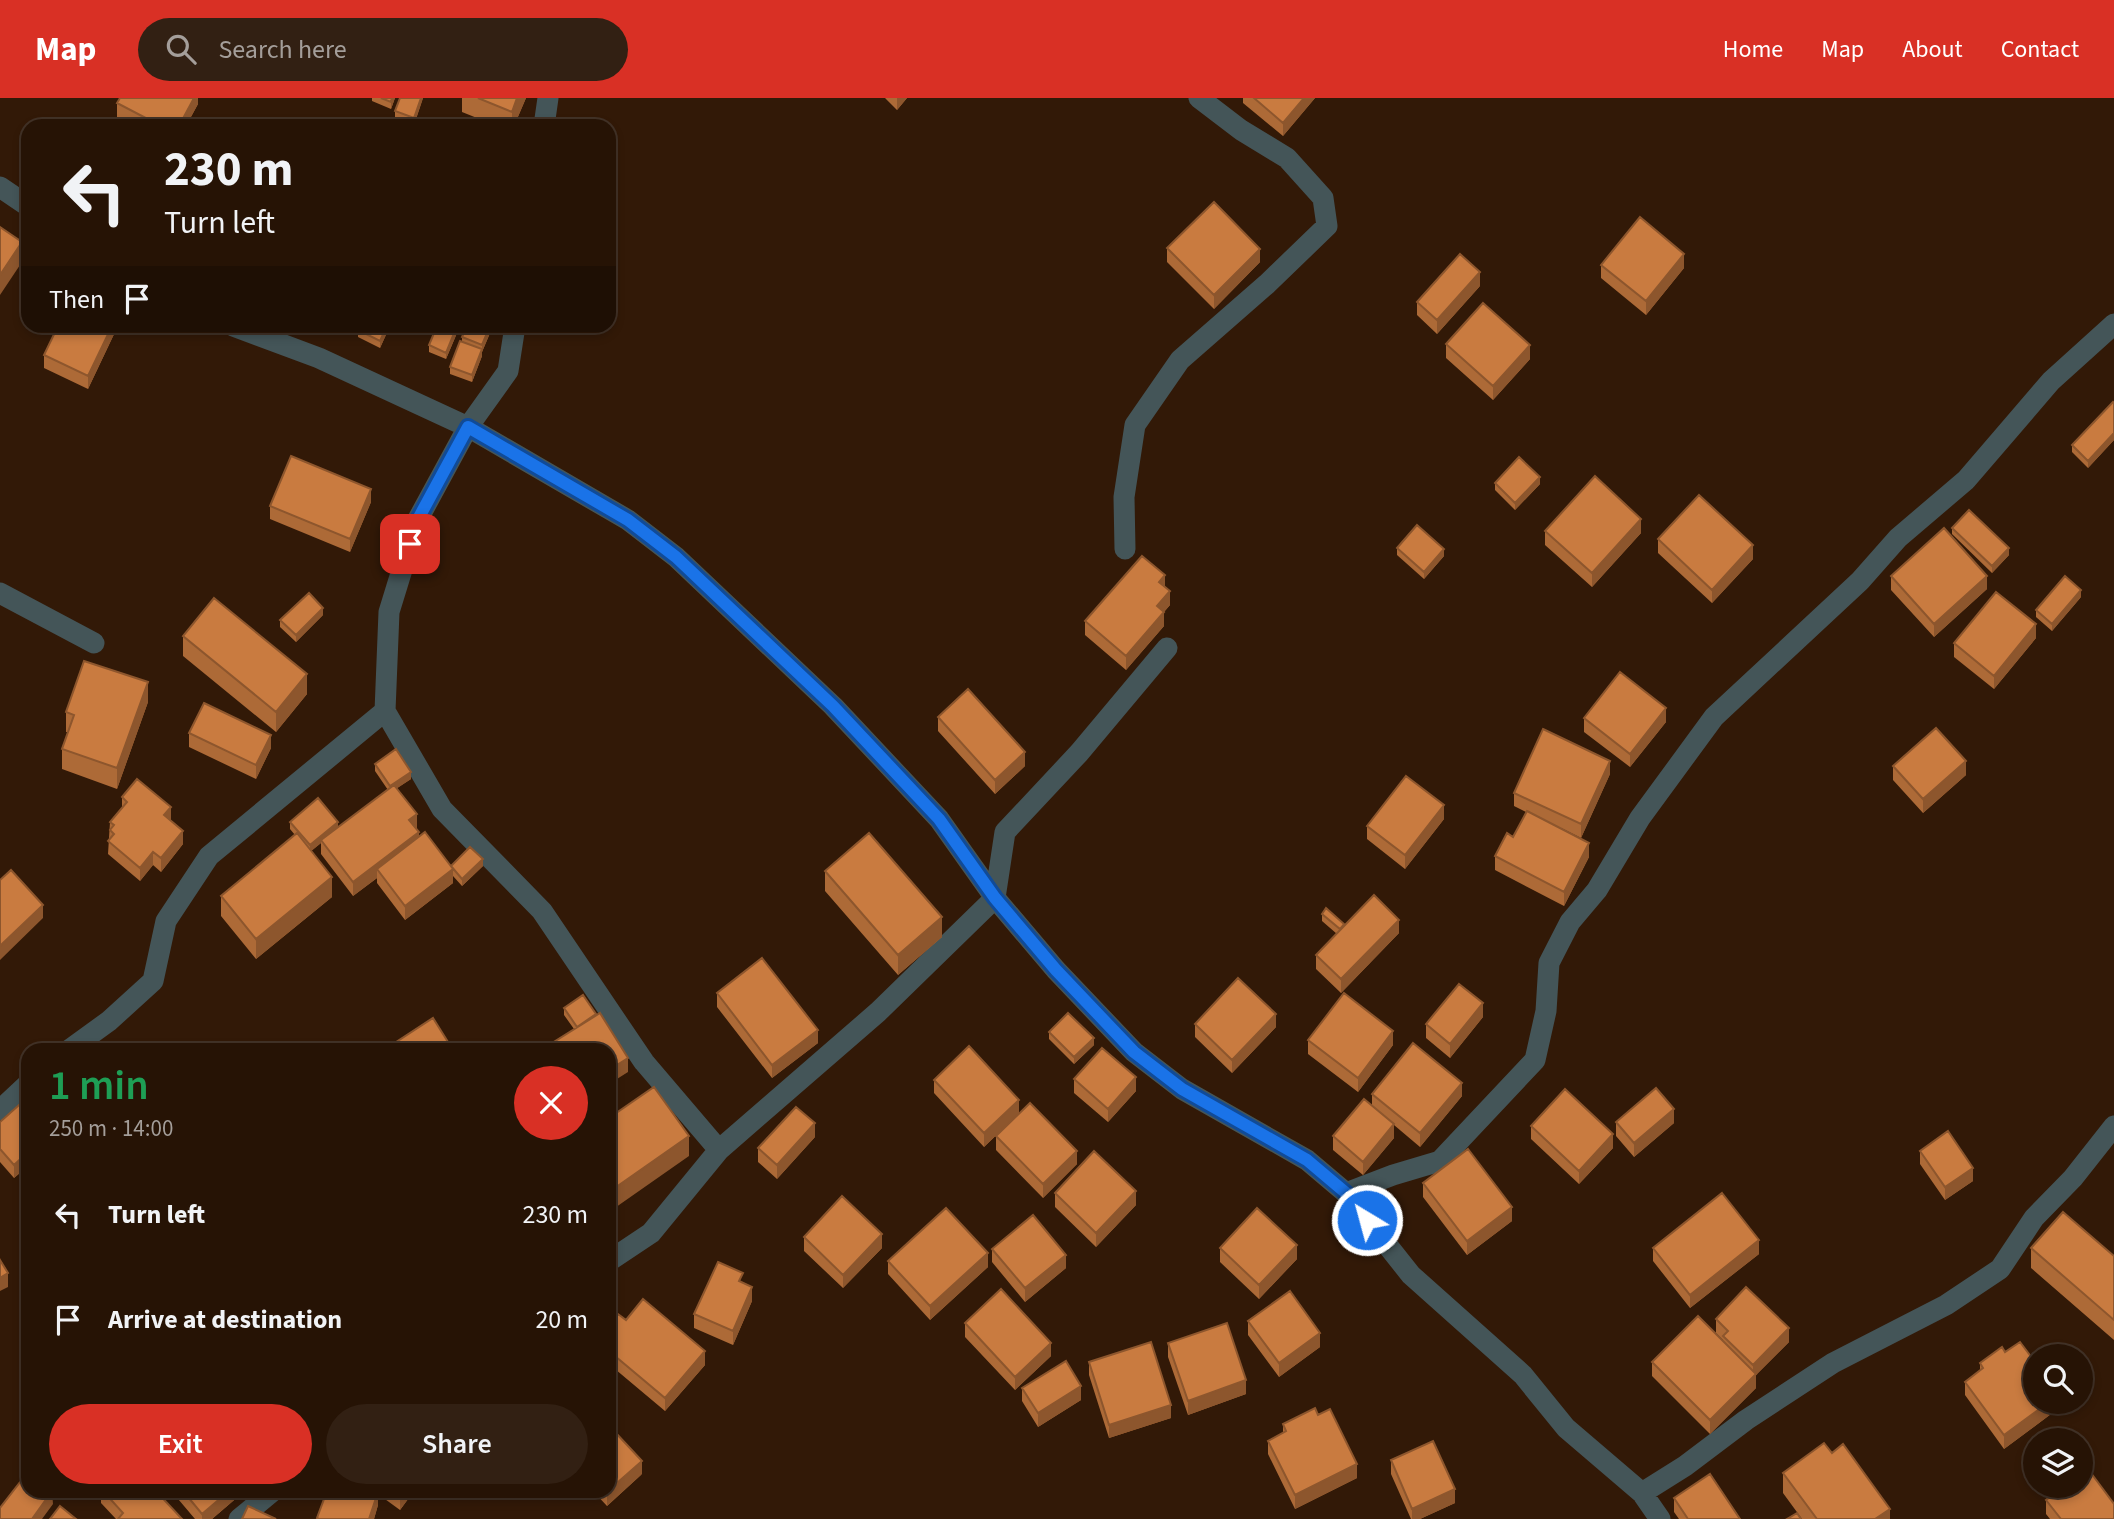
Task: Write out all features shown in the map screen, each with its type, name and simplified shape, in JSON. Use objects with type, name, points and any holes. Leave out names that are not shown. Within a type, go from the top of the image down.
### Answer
[{"type":"street","points":[[545,119],[548,98]]},
{"type":"street","points":[[1125,549],[1124,497],[1135,425],[1180,360],[1267,284],[1327,226],[1323,198],[1287,158],[1241,130],[1199,98]]},
{"type":"street","points":[[0,187],[21,201]]},
{"type":"street","points":[[1346,1193],[1440,1161],[1535,1060],[1546,1011],[1549,962],[1570,922],[1597,890],[1640,818],[1714,717],[1860,581],[1898,538],[1966,480],[2051,381],[2114,324]]},
{"type":"street","points":[[252,333],[319,358],[468,427],[628,520],[676,557],[833,706],[939,819],[995,898],[1056,970],[1134,1052],[1182,1089],[1307,1160],[1346,1193],[1411,1275],[1523,1375],[1566,1428],[1642,1493],[1660,1519]]},
{"type":"street","points":[[514,333],[508,371],[468,427],[417,521],[389,612],[385,711],[442,809],[542,911],[644,1062],[719,1150]]},
{"type":"street","points":[[0,593],[94,643]]},
{"type":"street","points":[[616,1256],[651,1233],[719,1150],[878,1012],[995,898],[1004,832],[1079,753],[1167,648]]},
{"type":"street","points":[[79,1043],[109,1021],[153,981],[166,921],[209,856],[385,711]]},
{"type":"street","points":[[0,1111],[21,1091]]},
{"type":"street","points":[[1642,1493],[1833,1363],[1946,1305],[2000,1269],[2034,1218],[2073,1178],[2114,1126]]},
{"type":"street","points":[[239,1519],[265,1498]]},
{"type":"building","points":[[120,98],[194,98],[183,119],[148,119],[117,103]]},
{"type":"building","points":[[400,98],[421,98],[414,118],[395,111]]},
{"type":"building","points":[[478,98],[517,98],[512,112]]},
{"type":"building","points":[[1254,98],[1304,98],[1283,123]]},
{"type":"building","points":[[1214,202],[1260,249],[1214,295],[1167,248]]},
{"type":"building","points":[[1640,217],[1684,254],[1646,301],[1601,265]]},
{"type":"building","points":[[0,227],[21,244],[0,275]]},
{"type":"building","points":[[1460,254],[1480,272],[1437,320],[1417,302]]},
{"type":"building","points":[[1483,303],[1530,345],[1493,386],[1446,344]]},
{"type":"building","points":[[55,333],[109,333],[88,376],[44,355]]},
{"type":"building","points":[[364,333],[384,333],[380,341]]},
{"type":"building","points":[[434,333],[454,333],[446,353],[429,345]]},
{"type":"building","points":[[464,333],[487,333],[482,345],[462,337]]},
{"type":"building","points":[[460,341],[482,349],[472,375],[450,367]]},
{"type":"building","points":[[2113,402],[2114,433],[2088,461],[2072,445]]},
{"type":"building","points":[[291,456],[371,489],[350,539],[270,506]]},
{"type":"building","points":[[1519,457],[1540,477],[1515,503],[1495,483]]},
{"type":"building","points":[[1595,476],[1641,519],[1592,573],[1545,531]]},
{"type":"building","points":[[1699,495],[1753,545],[1712,590],[1658,539]]},
{"type":"building","points":[[1969,510],[2009,548],[1992,566],[1952,528]]},
{"type":"building","points":[[1417,525],[1444,549],[1424,572],[1397,548]]},
{"type":"building","points":[[1944,528],[1987,576],[1934,624],[1891,576]]},
{"type":"building","points":[[1142,556],[1165,575],[1159,582],[1170,591],[1157,606],[1164,612],[1126,656],[1085,621]]},
{"type":"building","points":[[2065,576],[2081,590],[2052,624],[2036,610]]},
{"type":"building","points":[[1996,592],[2036,624],[1994,676],[1954,643]]},
{"type":"building","points":[[309,593],[323,608],[296,635],[280,620]]},
{"type":"building","points":[[214,598],[307,674],[276,712],[183,636]]},
{"type":"building","points":[[84,661],[148,682],[117,768],[62,749],[74,715],[66,712]]},
{"type":"building","points":[[1620,672],[1666,708],[1630,754],[1584,718]]},
{"type":"building","points":[[968,689],[1025,752],[995,780],[938,717]]},
{"type":"building","points":[[204,703],[271,735],[256,765],[189,733]]},
{"type":"building","points":[[1936,728],[1966,761],[1923,799],[1893,766]]},
{"type":"building","points":[[1543,729],[1610,761],[1581,824],[1514,793]]},
{"type":"building","points":[[396,749],[411,772],[390,786],[375,764]]},
{"type":"building","points":[[1406,776],[1444,805],[1405,855],[1367,826]]},
{"type":"building","points":[[137,779],[171,807],[164,815],[183,831],[161,858],[153,852],[140,868],[108,841],[114,834],[110,830],[114,825],[110,822],[127,802],[122,797]]},
{"type":"building","points":[[394,785],[417,814],[409,820],[419,832],[353,882],[321,840]]},
{"type":"building","points":[[318,798],[338,822],[310,845],[290,822]]},
{"type":"building","points":[[1527,811],[1589,843],[1564,892],[1495,856],[1507,833],[1513,837]]},
{"type":"building","points":[[425,832],[453,869],[405,906],[377,869]]},
{"type":"building","points":[[297,833],[332,877],[256,939],[221,896]]},
{"type":"building","points":[[869,833],[942,917],[898,955],[825,871]]},
{"type":"building","points":[[470,847],[483,859],[462,879],[451,866]]},
{"type":"building","points":[[11,870],[43,905],[0,946],[0,880]]},
{"type":"building","points":[[1374,895],[1399,920],[1341,979],[1316,955]]},
{"type":"building","points":[[1326,908],[1344,924],[1340,929],[1322,914]]},
{"type":"building","points":[[762,958],[818,1030],[772,1065],[717,993]]},
{"type":"building","points":[[1238,978],[1276,1014],[1232,1060],[1195,1024]]},
{"type":"building","points":[[1459,984],[1483,1003],[1450,1044],[1426,1024]]},
{"type":"building","points":[[1344,993],[1393,1031],[1358,1078],[1308,1040]]},
{"type":"building","points":[[583,995],[596,1014],[577,1027],[564,1008]]},
{"type":"building","points":[[600,1013],[628,1058],[616,1066],[616,1043],[552,1043]]},
{"type":"building","points":[[1068,1013],[1094,1038],[1074,1057],[1049,1032]]},
{"type":"building","points":[[433,1018],[449,1043],[395,1043]]},
{"type":"building","points":[[1413,1043],[1462,1083],[1420,1133],[1372,1094]]},
{"type":"building","points":[[969,1046],[1019,1100],[984,1133],[934,1080]]},
{"type":"building","points":[[1102,1048],[1136,1077],[1108,1109],[1074,1079]]},
{"type":"building","points":[[654,1087],[689,1136],[616,1187],[616,1113]]},
{"type":"building","points":[[1656,1088],[1674,1109],[1634,1143],[1616,1122]]},
{"type":"building","points":[[1565,1089],[1613,1134],[1579,1171],[1531,1126]]},
{"type":"building","points":[[1364,1099],[1394,1124],[1363,1162],[1333,1136]]},
{"type":"building","points":[[21,1103],[21,1158],[14,1165],[0,1149],[0,1122]]},
{"type":"building","points":[[1030,1103],[1077,1151],[1043,1184],[996,1136]]},
{"type":"building","points":[[796,1107],[815,1123],[777,1165],[758,1148]]},
{"type":"building","points":[[1948,1131],[1973,1168],[1945,1187],[1920,1151]]},
{"type":"building","points":[[1468,1149],[1512,1207],[1467,1241],[1423,1183]]},
{"type":"building","points":[[1094,1151],[1136,1191],[1096,1233],[1055,1193]]},
{"type":"building","points":[[1722,1193],[1759,1240],[1690,1295],[1653,1248]]},
{"type":"building","points":[[842,1196],[882,1234],[843,1275],[804,1237]]},
{"type":"building","points":[[946,1208],[988,1253],[930,1306],[888,1261]]},
{"type":"building","points":[[1257,1208],[1297,1245],[1259,1285],[1220,1248]]},
{"type":"building","points":[[2063,1212],[2114,1256],[2114,1320],[2031,1248]]},
{"type":"building","points":[[1033,1215],[1066,1255],[1025,1288],[992,1249]]},
{"type":"building","points":[[0,1260],[8,1273],[0,1278]]},
{"type":"building","points":[[718,1262],[743,1273],[739,1281],[752,1287],[733,1331],[694,1314]]},
{"type":"building","points":[[1746,1287],[1789,1328],[1753,1365],[1723,1336],[1728,1331],[1716,1319]]},
{"type":"building","points":[[1001,1289],[1051,1343],[1015,1377],[965,1323]]},
{"type":"building","points":[[1290,1291],[1320,1333],[1279,1363],[1248,1321]]},
{"type":"building","points":[[643,1299],[705,1351],[665,1398],[616,1357],[616,1316],[618,1314],[626,1320]]},
{"type":"building","points":[[1698,1316],[1756,1374],[1710,1420],[1652,1362]]},
{"type":"building","points":[[1227,1323],[1246,1380],[1188,1401],[1168,1343]]},
{"type":"building","points":[[1151,1342],[1171,1405],[1109,1425],[1089,1362]]},
{"type":"building","points":[[2020,1342],[2023,1346],[2023,1414],[2033,1414],[2004,1435],[1965,1382],[1983,1368],[1980,1363],[2002,1347],[2005,1352]]},
{"type":"building","points":[[1066,1361],[1081,1386],[1038,1413],[1022,1388]]},
{"type":"building","points":[[1315,1408],[1318,1415],[1330,1409],[1357,1464],[1295,1495],[1268,1441],[1286,1431],[1283,1424]]},
{"type":"building","points":[[616,1433],[642,1461],[616,1484]]},
{"type":"building","points":[[1433,1441],[1455,1489],[1412,1509],[1391,1460]]},
{"type":"building","points":[[1824,1443],[1832,1453],[1843,1444],[1890,1509],[1875,1519],[1817,1519],[1783,1473]]},
{"type":"building","points":[[1710,1474],[1740,1519],[1688,1519],[1674,1498]]},
{"type":"building","points":[[2093,1476],[2114,1504],[2114,1519],[2061,1519],[2046,1500],[2093,1498]]},
{"type":"building","points":[[21,1481],[21,1498],[47,1498],[32,1519],[0,1519],[0,1508]]},
{"type":"building","points":[[109,1498],[162,1498],[182,1519],[118,1519],[123,1513]]},
{"type":"building","points":[[189,1498],[221,1498],[202,1514]]},
{"type":"building","points":[[324,1498],[376,1498],[369,1519],[317,1518]]},
{"type":"building","points":[[60,1506],[76,1519],[50,1519]]},
{"type":"building","points":[[248,1506],[276,1519],[242,1519]]},
{"type":"building","points":[[1797,1513],[1801,1519],[1787,1519]]},
{"type":"route","points":[[410,544],[417,521],[468,427],[628,520],[676,557],[833,706],[939,819],[995,898],[1056,970],[1134,1052],[1182,1089],[1307,1160],[1346,1193],[1367,1220]]}]
